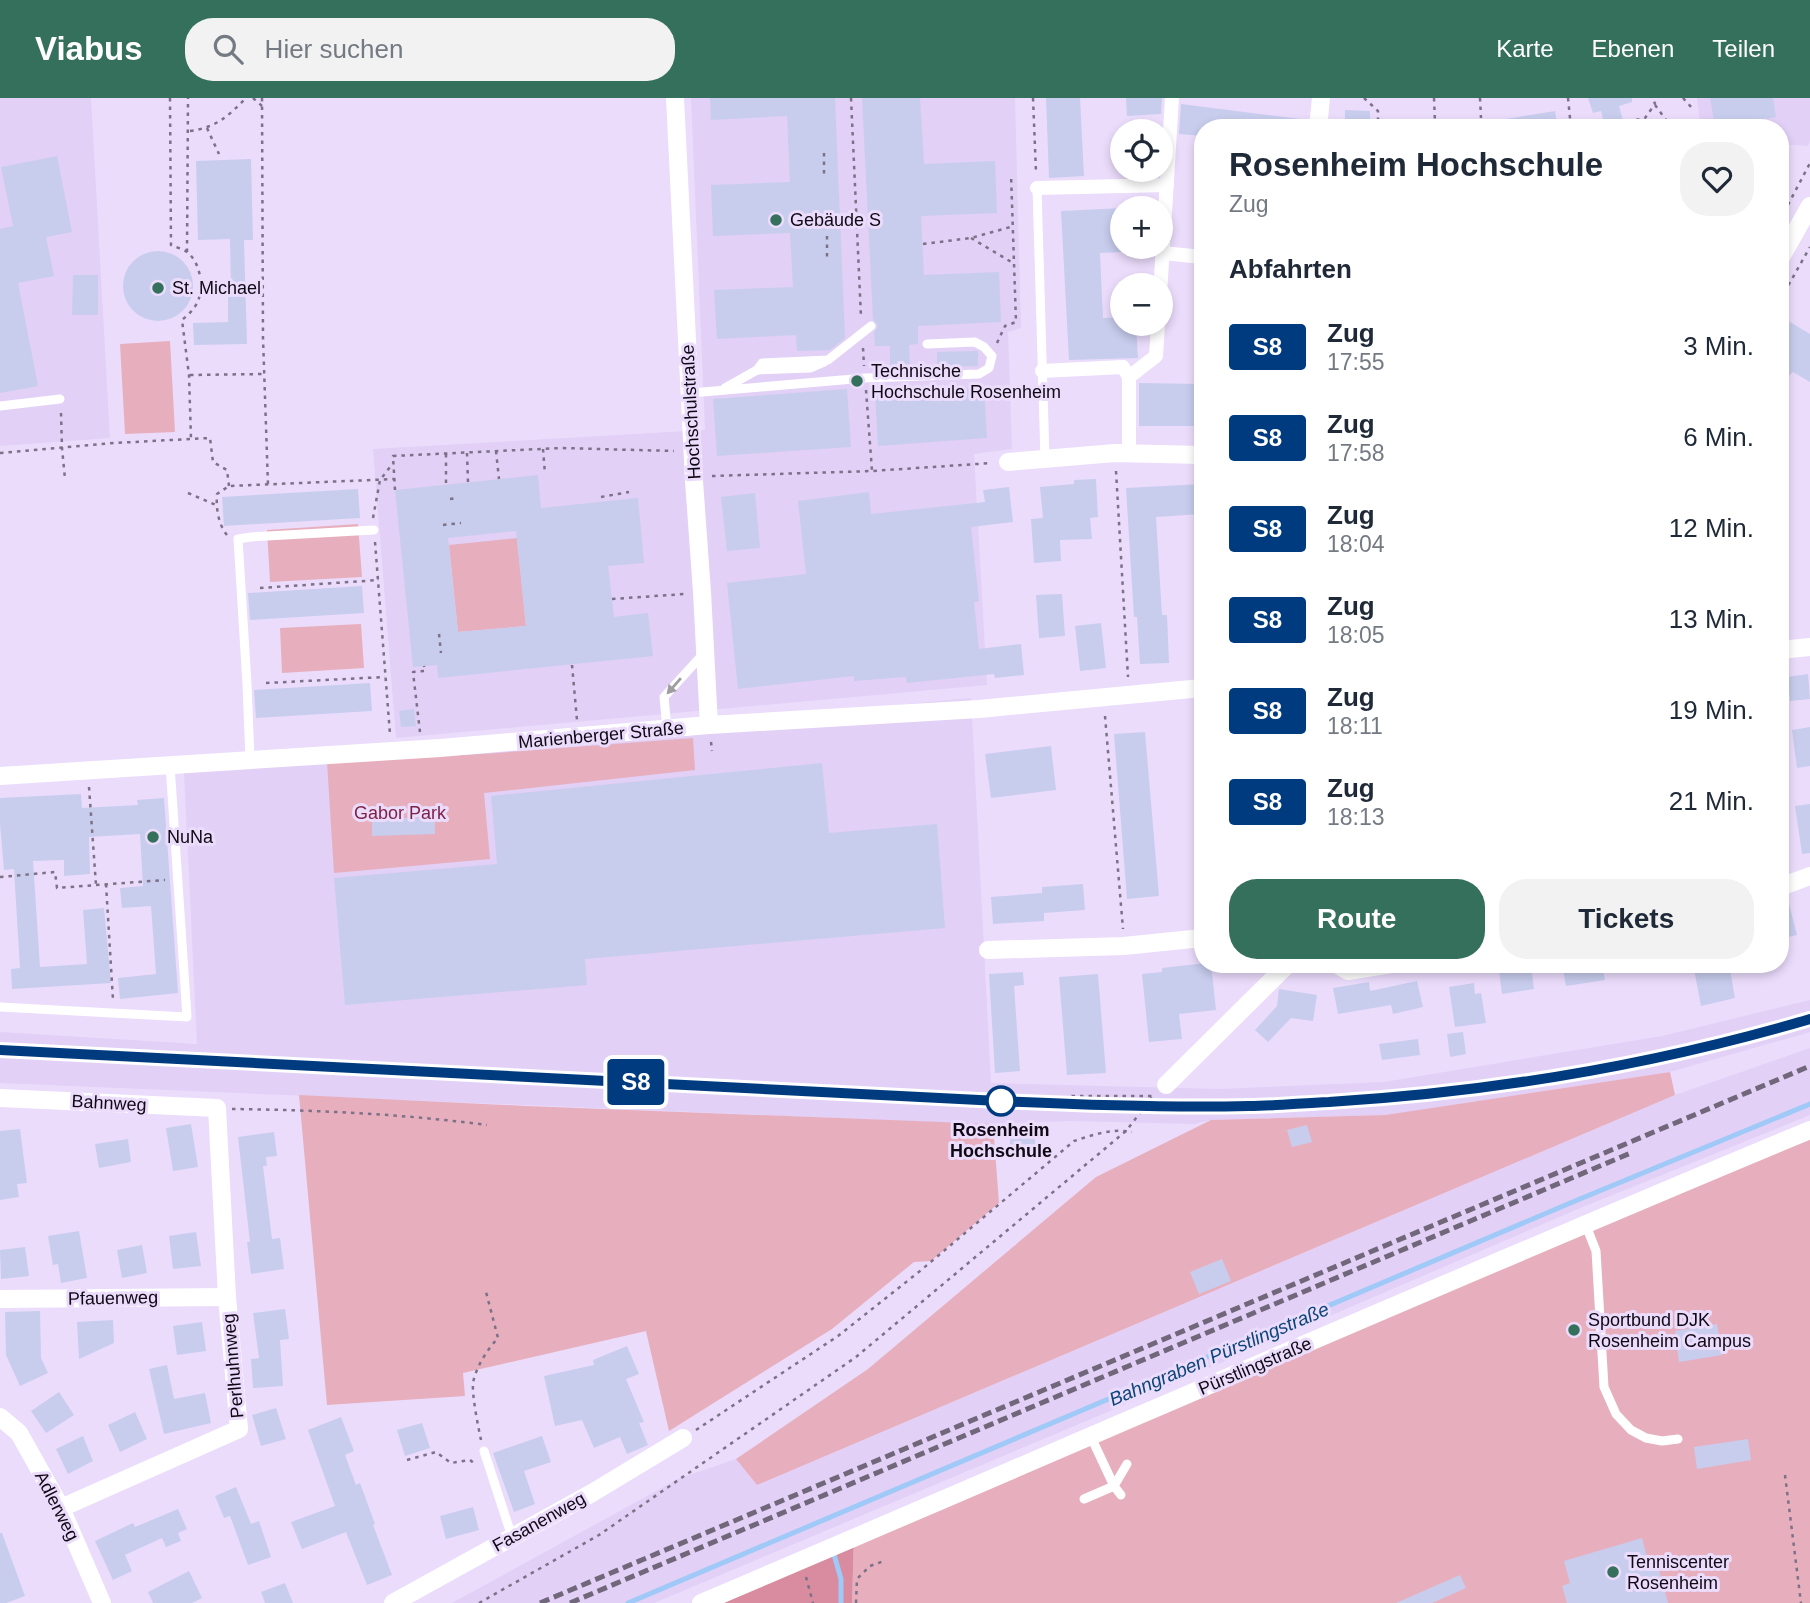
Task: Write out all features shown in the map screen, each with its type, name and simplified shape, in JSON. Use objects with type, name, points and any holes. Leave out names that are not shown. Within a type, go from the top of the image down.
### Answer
[{"type":"street","name":"Hochschulstraße","points":[[676,98],[709,725]]},
{"type":"street","points":[[1166,196],[1172,98]]},
{"type":"street","points":[[1319,119],[1321,98]]},
{"type":"street","points":[[1037,188],[1167,186]]},
{"type":"street","points":[[1789,243],[1810,206]]},
{"type":"street","points":[[1173,254],[1194,256]]},
{"type":"street","points":[[1129,377],[1156,356],[1157,336]]},
{"type":"street","points":[[1042,371],[1123,367],[1129,377],[1122,453]]},
{"type":"street","points":[[1008,462],[1122,453],[1194,455]]},
{"type":"street","points":[[1789,649],[1810,647]]},
{"type":"street","name":"Marienberger Straße","points":[[0,776],[422,749],[709,725],[979,709],[1194,689]]},
{"type":"street","points":[[1789,884],[1810,876]]},
{"type":"street","points":[[988,950],[1124,946],[1194,939]]},
{"type":"street","points":[[1159,1091],[1279,973]]},
{"type":"street","name":"Bahnweg","points":[[0,1098],[217,1108]]},
{"type":"street","name":"Perlhuhnweg","points":[[61,1508],[239,1429],[226,1297],[217,1108]]},
{"type":"street","name":"Pürstlingstraße","points":[[701,1603],[1585,1223],[1810,1130]]},
{"type":"street","name":"Pfauenweg","points":[[0,1299],[226,1297]]},
{"type":"street","name":"Adlerweg","points":[[0,1417],[19,1433],[61,1508],[102,1603]]},
{"type":"street","name":"Fasanenweg","points":[[393,1603],[592,1493],[683,1438]]},
{"type":"lane","points":[[1037,188],[1045,459]]},
{"type":"lane","points":[[721,390],[757,370],[762,363],[828,359],[871,326]]},
{"type":"lane","points":[[691,393],[865,378],[979,374],[989,368],[992,355],[975,342],[926,344]]},
{"type":"lane","points":[[0,406],[60,399]]},
{"type":"lane","points":[[250,760],[238,539],[374,530]]},
{"type":"lane","points":[[667,729],[664,697],[705,652]]},
{"type":"lane","points":[[0,1007],[187,1017],[170,765]]},
{"type":"lane","points":[[1585,1223],[1596,1251],[1604,1387],[1616,1414],[1631,1430],[1647,1438],[1662,1441],[1678,1438]]},
{"type":"lane","points":[[1091,1437],[1121,1495]]},
{"type":"lane","points":[[484,1451],[512,1537]]},
{"type":"lane","points":[[1084,1499],[1114,1486],[1127,1464]]},
{"type":"path","points":[[170,98],[171,245],[187,252],[196,262],[201,281],[200,296],[195,308],[182,320],[189,374],[191,439]]},
{"type":"path","points":[[187,252],[188,98]]},
{"type":"path","points":[[189,131],[207,128],[229,115],[246,98]]},
{"type":"path","points":[[253,98],[262,106]]},
{"type":"path","points":[[262,98],[263,374],[268,485]]},
{"type":"path","points":[[851,98],[861,320]]},
{"type":"path","points":[[1033,98],[1037,188]]},
{"type":"path","points":[[1364,98],[1378,111],[1378,119]]},
{"type":"path","points":[[1434,98],[1435,119]]},
{"type":"path","points":[[1480,98],[1481,118]]},
{"type":"path","points":[[1568,98],[1570,119]]},
{"type":"path","points":[[1653,98],[1666,119]]},
{"type":"path","points":[[1682,98],[1692,108]]},
{"type":"path","points":[[1640,119],[1645,118],[1655,104]]},
{"type":"path","points":[[207,128],[219,154]]},
{"type":"path","points":[[824,153],[824,175]]},
{"type":"path","points":[[1789,203],[1810,163]]},
{"type":"path","points":[[992,355],[1005,326],[1016,322],[1011,174]]},
{"type":"path","points":[[923,244],[971,238],[1014,226]]},
{"type":"path","points":[[827,236],[827,257]]},
{"type":"path","points":[[971,238],[1015,264]]},
{"type":"path","points":[[1789,284],[1810,247]]},
{"type":"path","points":[[863,348],[872,471]]},
{"type":"path","points":[[189,374],[263,374]]},
{"type":"path","points":[[60,399],[65,480]]},
{"type":"path","points":[[0,453],[210,439],[213,463],[227,470],[229,486]]},
{"type":"path","points":[[542,449],[545,474]]},
{"type":"path","points":[[395,489],[393,456],[542,449],[694,452]]},
{"type":"path","points":[[496,451],[499,479]]},
{"type":"path","points":[[467,453],[468,482]]},
{"type":"path","points":[[1122,453],[1129,695]]},
{"type":"path","points":[[446,454],[446,484]]},
{"type":"path","points":[[694,477],[872,471],[1008,462]]},
{"type":"path","points":[[380,480],[393,463]]},
{"type":"path","points":[[238,539],[227,535],[223,530],[216,506],[217,494],[229,486],[395,479]]},
{"type":"path","points":[[601,496],[629,492]]},
{"type":"path","points":[[188,493],[216,506]]},
{"type":"path","points":[[450,499],[458,498]]},
{"type":"path","points":[[443,525],[461,523]]},
{"type":"path","points":[[449,526],[466,524]]},
{"type":"path","points":[[260,588],[379,580],[391,751]]},
{"type":"path","points":[[612,599],[702,592]]},
{"type":"path","points":[[439,634],[441,653]]},
{"type":"path","points":[[572,664],[578,737]]},
{"type":"path","points":[[422,749],[413,672],[425,671],[424,666]]},
{"type":"path","points":[[266,683],[385,677]]},
{"type":"path","points":[[1103,697],[1124,946]]},
{"type":"path","points":[[88,771],[96,885]]},
{"type":"path","points":[[0,877],[55,872],[57,888],[179,879]]},
{"type":"path","points":[[106,884],[114,1013]]},
{"type":"path","points":[[1067,1100],[1067,1096],[1159,1091]]},
{"type":"path","points":[[479,1603],[600,1535],[856,1357],[1126,1131],[1159,1091]]},
{"type":"path","points":[[217,1108],[449,1120],[487,1125]]},
{"type":"path","points":[[683,1438],[838,1336],[920,1271],[1074,1141],[1099,1133],[1132,1132]]},
{"type":"path","points":[[484,1451],[473,1383],[485,1352],[498,1338],[485,1288]]},
{"type":"path","points":[[407,1460],[436,1452],[451,1463],[470,1461],[478,1466],[488,1464]]},
{"type":"path","points":[[1785,1475],[1801,1603]]},
{"type":"path","points":[[802,1560],[813,1603]]},
{"type":"path","points":[[856,1603],[857,1579],[870,1566],[884,1561]]},
{"type":"shaded area","points":[[0,98],[91,98],[110,438],[0,446]]},
{"type":"shaded area","name":"Technische Hochschule Rosenheim","points":[[691,98],[1015,98],[1021,328],[1008,332],[1012,449],[974,454],[987,685],[396,738],[373,449],[705,430]]},
{"type":"shaded area","points":[[1697,98],[1810,98],[1810,140],[1808,146],[1789,145],[1789,119],[1700,119]]},
{"type":"shaded area","points":[[971,698],[991,1083],[1220,1089],[1384,1082],[1662,1036],[1810,1000],[1810,1032],[1670,1072],[1385,1115],[1211,1120],[1194,1124],[904,1121],[0,1083],[0,1032],[197,1044],[184,772]]},
{"type":"shaded area","points":[[1810,1048],[1810,1115],[1578,1209],[1084,1422],[654,1603],[452,1603],[680,1478],[736,1459],[757,1485],[1675,1095]]},
{"type":"shaded area","points":[[854,1538],[852,1603],[701,1603]]},
{"type":"green space","points":[[170,341],[175,432],[125,434],[120,344]]},
{"type":"green space","points":[[358,524],[362,577],[270,582],[267,530]]},
{"type":"green space","points":[[517,538],[526,626],[458,632],[449,545]]},
{"type":"green space","points":[[361,624],[364,668],[282,673],[280,628]]},
{"type":"green space","name":"Gabor Park","points":[[693,738],[695,770],[484,793],[490,859],[334,873],[327,762],[482,754]]},
{"type":"green space","points":[[1670,1072],[1675,1095],[757,1485],[736,1459],[868,1369],[1096,1177],[1211,1120],[1385,1115]]},
{"type":"green space","points":[[299,1095],[993,1124],[999,1203],[931,1261],[914,1262],[832,1329],[669,1431],[646,1331],[463,1373],[465,1396],[327,1405]]},
{"type":"green space","name":"Sportbund DJK Rosenheim Campus","points":[[1810,1130],[1810,1603],[852,1603],[854,1538]]},
{"type":"building","name":"Gebäude S","points":[[710,98],[835,98],[845,338],[830,350],[797,351],[796,335],[717,339],[714,290],[793,287],[790,233],[713,236],[711,185],[790,182],[787,116],[711,120]]},
{"type":"building","points":[[862,98],[920,98],[924,164],[995,161],[997,213],[921,216],[924,275],[999,272],[1001,322],[918,326],[918,344],[909,345],[910,367],[890,367],[890,346],[875,346],[874,333],[878,326],[873,319]]},
{"type":"building","points":[[1046,98],[1080,98],[1084,176],[1049,178]]},
{"type":"building","points":[[1126,98],[1162,98],[1161,114],[1127,116]]},
{"type":"building","points":[[1588,98],[1632,98],[1632,102],[1619,106],[1623,119],[1603,119],[1601,111],[1593,113]]},
{"type":"building","points":[[1710,98],[1773,98],[1776,117],[1714,119]]},
{"type":"building","points":[[1181,104],[1301,119],[1194,119],[1194,135],[1179,134]]},
{"type":"building","points":[[1345,110],[1370,111],[1370,119],[1345,119]]},
{"type":"building","points":[[1555,111],[1556,119],[1506,119]]},
{"type":"building","points":[[57,156],[72,232],[46,237],[54,276],[18,283],[38,386],[0,393],[0,229],[13,226],[1,167]]},
{"type":"building","points":[[251,159],[253,240],[244,240],[247,344],[194,345],[193,323],[228,322],[228,291],[231,291],[230,239],[198,240],[196,161]]},
{"type":"building","points":[[1110,209],[1110,253],[1100,253],[1103,318],[1110,318],[1110,336],[1137,336],[1138,358],[1069,360],[1061,211]]},
{"type":"building","name":"St. Michael","points":[[158,251],[183,261],[193,286],[183,311],[158,321],[133,311],[123,286],[133,261]]},
{"type":"building","points":[[73,275],[98,275],[98,315],[72,315]]},
{"type":"building","points":[[1789,321],[1810,334],[1810,382],[1793,372],[1789,376]]},
{"type":"building","points":[[978,351],[978,366],[937,367],[937,352]]},
{"type":"building","points":[[1139,383],[1194,384],[1194,426],[1139,426]]},
{"type":"building","points":[[984,388],[987,438],[878,446],[875,393]]},
{"type":"building","points":[[847,389],[851,447],[717,456],[713,399]]},
{"type":"building","points":[[538,475],[541,508],[638,498],[644,563],[608,566],[614,617],[648,613],[653,656],[438,678],[437,665],[413,667],[395,490]],"holes":[[[516,531],[526,626],[458,632],[448,538]]]},
{"type":"building","points":[[1096,479],[1098,517],[1090,518],[1092,539],[1060,540],[1061,561],[1034,563],[1031,519],[1043,518],[1040,487],[1074,484],[1074,480]]},
{"type":"building","points":[[1194,484],[1194,515],[1156,517],[1162,615],[1167,615],[1169,663],[1140,664],[1137,617],[1134,617],[1126,488]]},
{"type":"building","points":[[1009,487],[1013,522],[971,527],[979,601],[974,602],[979,649],[1021,644],[1024,675],[995,678],[994,674],[907,683],[906,677],[854,681],[854,676],[738,689],[727,583],[806,574],[798,501],[869,492],[871,514],[985,502],[983,490]]},
{"type":"building","points":[[358,489],[360,518],[224,526],[222,497]]},
{"type":"building","points":[[755,493],[760,548],[727,551],[721,497]]},
{"type":"building","points":[[362,586],[364,613],[250,620],[248,593]]},
{"type":"building","points":[[1062,594],[1065,636],[1039,638],[1036,595]]},
{"type":"building","points":[[1101,623],[1106,668],[1080,671],[1075,626]]},
{"type":"building","points":[[1808,674],[1810,699],[1790,701],[1789,677]]},
{"type":"building","points":[[370,683],[372,711],[256,718],[254,690]]},
{"type":"building","points":[[414,709],[416,726],[401,727],[399,711]]},
{"type":"building","points":[[1810,727],[1810,766],[1797,768],[1792,730]]},
{"type":"building","points":[[1145,732],[1159,896],[1127,899],[1114,734]]},
{"type":"building","points":[[1051,746],[1056,790],[991,798],[985,754]]},
{"type":"building","points":[[822,763],[829,833],[937,824],[945,928],[585,959],[587,985],[345,1005],[334,878],[497,864],[491,796]]},
{"type":"building","points":[[81,794],[82,808],[138,805],[137,800],[164,798],[178,993],[120,999],[118,978],[156,974],[151,906],[122,908],[120,888],[143,886],[140,834],[89,837],[90,874],[64,876],[64,860],[33,861],[40,967],[87,964],[83,910],[104,908],[111,983],[12,989],[11,969],[20,968],[14,869],[4,870],[0,798]]},
{"type":"building","points":[[1810,804],[1810,853],[1802,854],[1795,806]]},
{"type":"building","points":[[435,817],[435,834],[372,836],[372,819]]},
{"type":"building","points":[[1083,884],[1085,910],[1044,913],[1044,921],[993,924],[991,897],[1042,893],[1042,887]]},
{"type":"building","points":[[1789,904],[1797,935],[1789,937]]},
{"type":"building","points":[[1194,964],[1194,973],[1212,973],[1216,1010],[1179,1014],[1182,1039],[1149,1042],[1142,974],[1162,972],[1162,968]]},
{"type":"building","points":[[1023,972],[1024,985],[1014,986],[1020,1071],[995,1073],[989,974]]},
{"type":"building","points":[[1499,973],[1532,973],[1534,989],[1502,994]]},
{"type":"building","points":[[1564,973],[1604,973],[1605,980],[1566,986]]},
{"type":"building","points":[[1695,973],[1731,973],[1735,998],[1701,1006]]},
{"type":"building","points":[[1098,974],[1106,1073],[1067,1075],[1059,977]]},
{"type":"building","points":[[1417,981],[1423,1007],[1393,1014],[1391,1005],[1338,1014],[1333,988],[1369,982],[1370,991]]},
{"type":"building","points":[[1474,983],[1475,994],[1481,993],[1486,1023],[1455,1027],[1449,987]]},
{"type":"building","points":[[1279,989],[1317,995],[1313,1021],[1291,1018],[1268,1042],[1255,1030],[1277,1006]]},
{"type":"building","points":[[1463,1032],[1466,1054],[1450,1057],[1447,1034]]},
{"type":"building","points":[[1418,1039],[1420,1055],[1382,1060],[1379,1044]]},
{"type":"building","points":[[191,1124],[198,1167],[173,1171],[166,1128]]},
{"type":"building","points":[[1307,1125],[1312,1142],[1292,1147],[1287,1130]]},
{"type":"building","points":[[20,1129],[27,1183],[17,1184],[19,1197],[0,1200],[0,1131]]},
{"type":"building","points":[[1010,1130],[1035,1130],[1035,1149],[1010,1149]]},
{"type":"building","points":[[274,1132],[277,1156],[266,1157],[267,1166],[263,1166],[272,1239],[280,1238],[284,1269],[251,1274],[238,1137]]},
{"type":"building","points":[[128,1139],[131,1162],[99,1168],[95,1144]]},
{"type":"building","points":[[79,1231],[87,1278],[61,1283],[58,1264],[53,1265],[48,1236]]},
{"type":"building","points":[[196,1232],[201,1266],[173,1269],[169,1236]]},
{"type":"building","points":[[142,1245],[147,1273],[122,1278],[117,1250]]},
{"type":"building","points":[[25,1247],[29,1276],[1,1279],[0,1250]]},
{"type":"building","points":[[1222,1259],[1231,1281],[1199,1294],[1190,1272]]},
{"type":"building","points":[[285,1309],[289,1339],[280,1340],[283,1386],[253,1388],[251,1359],[259,1358],[253,1313]]},
{"type":"building","points":[[40,1311],[41,1358],[48,1373],[20,1386],[6,1355],[5,1312]]},
{"type":"building","points":[[113,1320],[114,1343],[79,1359],[77,1322]]},
{"type":"building","points":[[202,1322],[206,1351],[177,1355],[173,1326]]},
{"type":"building","points":[[1717,1324],[1722,1355],[1679,1362],[1675,1331]]},
{"type":"building","points":[[627,1346],[639,1374],[626,1379],[644,1422],[639,1423],[648,1445],[627,1454],[620,1437],[594,1448],[582,1420],[555,1426],[544,1376],[594,1365],[593,1360]]},
{"type":"building","points":[[167,1365],[174,1399],[205,1393],[211,1423],[164,1434],[149,1369]]},
{"type":"building","points":[[59,1392],[74,1415],[46,1433],[31,1411]]},
{"type":"building","points":[[276,1408],[286,1439],[261,1446],[252,1415]]},
{"type":"building","points":[[135,1412],[147,1439],[120,1452],[108,1425]]},
{"type":"building","points":[[341,1417],[354,1451],[345,1455],[356,1485],[360,1483],[392,1575],[367,1585],[346,1532],[302,1549],[291,1522],[335,1506],[308,1430]]},
{"type":"building","points":[[422,1423],[430,1448],[405,1456],[397,1430]]},
{"type":"building","points":[[83,1436],[93,1461],[68,1474],[56,1449]]},
{"type":"building","points":[[542,1436],[551,1462],[524,1471],[535,1504],[514,1512],[493,1453]]},
{"type":"building","points":[[1748,1439],[1751,1460],[1697,1469],[1694,1447]]},
{"type":"building","points":[[236,1487],[251,1524],[259,1521],[271,1557],[248,1565],[230,1516],[224,1518],[215,1496]]},
{"type":"building","points":[[473,1507],[479,1530],[446,1539],[440,1516]]},
{"type":"building","points":[[178,1509],[187,1529],[178,1533],[181,1541],[166,1547],[162,1538],[125,1555],[132,1571],[113,1580],[95,1541],[133,1523],[135,1527]]},
{"type":"building","points":[[0,1533],[25,1596],[6,1603],[0,1603]]},
{"type":"building","name":"Tenniscenter Rosenheim","points":[[1642,1538],[1648,1561],[1656,1559],[1668,1603],[1567,1603],[1562,1586],[1570,1583],[1564,1561]]},
{"type":"building","points":[[189,1571],[202,1598],[192,1603],[153,1603],[148,1592]]},
{"type":"building","points":[[1460,1575],[1466,1588],[1432,1603],[1396,1603]]},
{"type":"building","points":[[285,1583],[293,1603],[265,1603],[261,1592]]},
{"type":"waterway","name":"Bahngraben Pürstlingstraße","points":[[628,1603],[1810,1104]]},
{"type":"waterway","points":[[833,1551],[841,1579],[841,1603]]},
{"type":"railway","points":[[0,1050],[1030,1102],[1260,1106],[1455,1090],[1574,1073],[1693,1049],[1810,1019]]},
{"type":"railway","points":[[540,1603],[1810,1066]]},
{"type":"railway","points":[[570,1603],[1633,1152]]},
{"type":"train","name":"S8","points":[[0,1050],[999,1101],[1144,1106],[1251,1106],[1402,1097],[1541,1079],[1669,1055],[1810,1019]]},
{"type":"place","name":"Gebäude S","points":[[776,220]]},
{"type":"place","name":"St. Michael","points":[[158,288]]},
{"type":"place","name":"Technische Hochschule Rosenheim","points":[[857,381]]},
{"type":"place","name":"NuNa","points":[[153,837]]},
{"type":"place","name":"Rosenheim Hochschule","points":[[1001,1101]]},
{"type":"place","name":"Sportbund DJK Rosenheim Campus","points":[[1574,1330]]},
{"type":"place","name":"Tenniscenter Rosenheim","points":[[1613,1572]]}]
